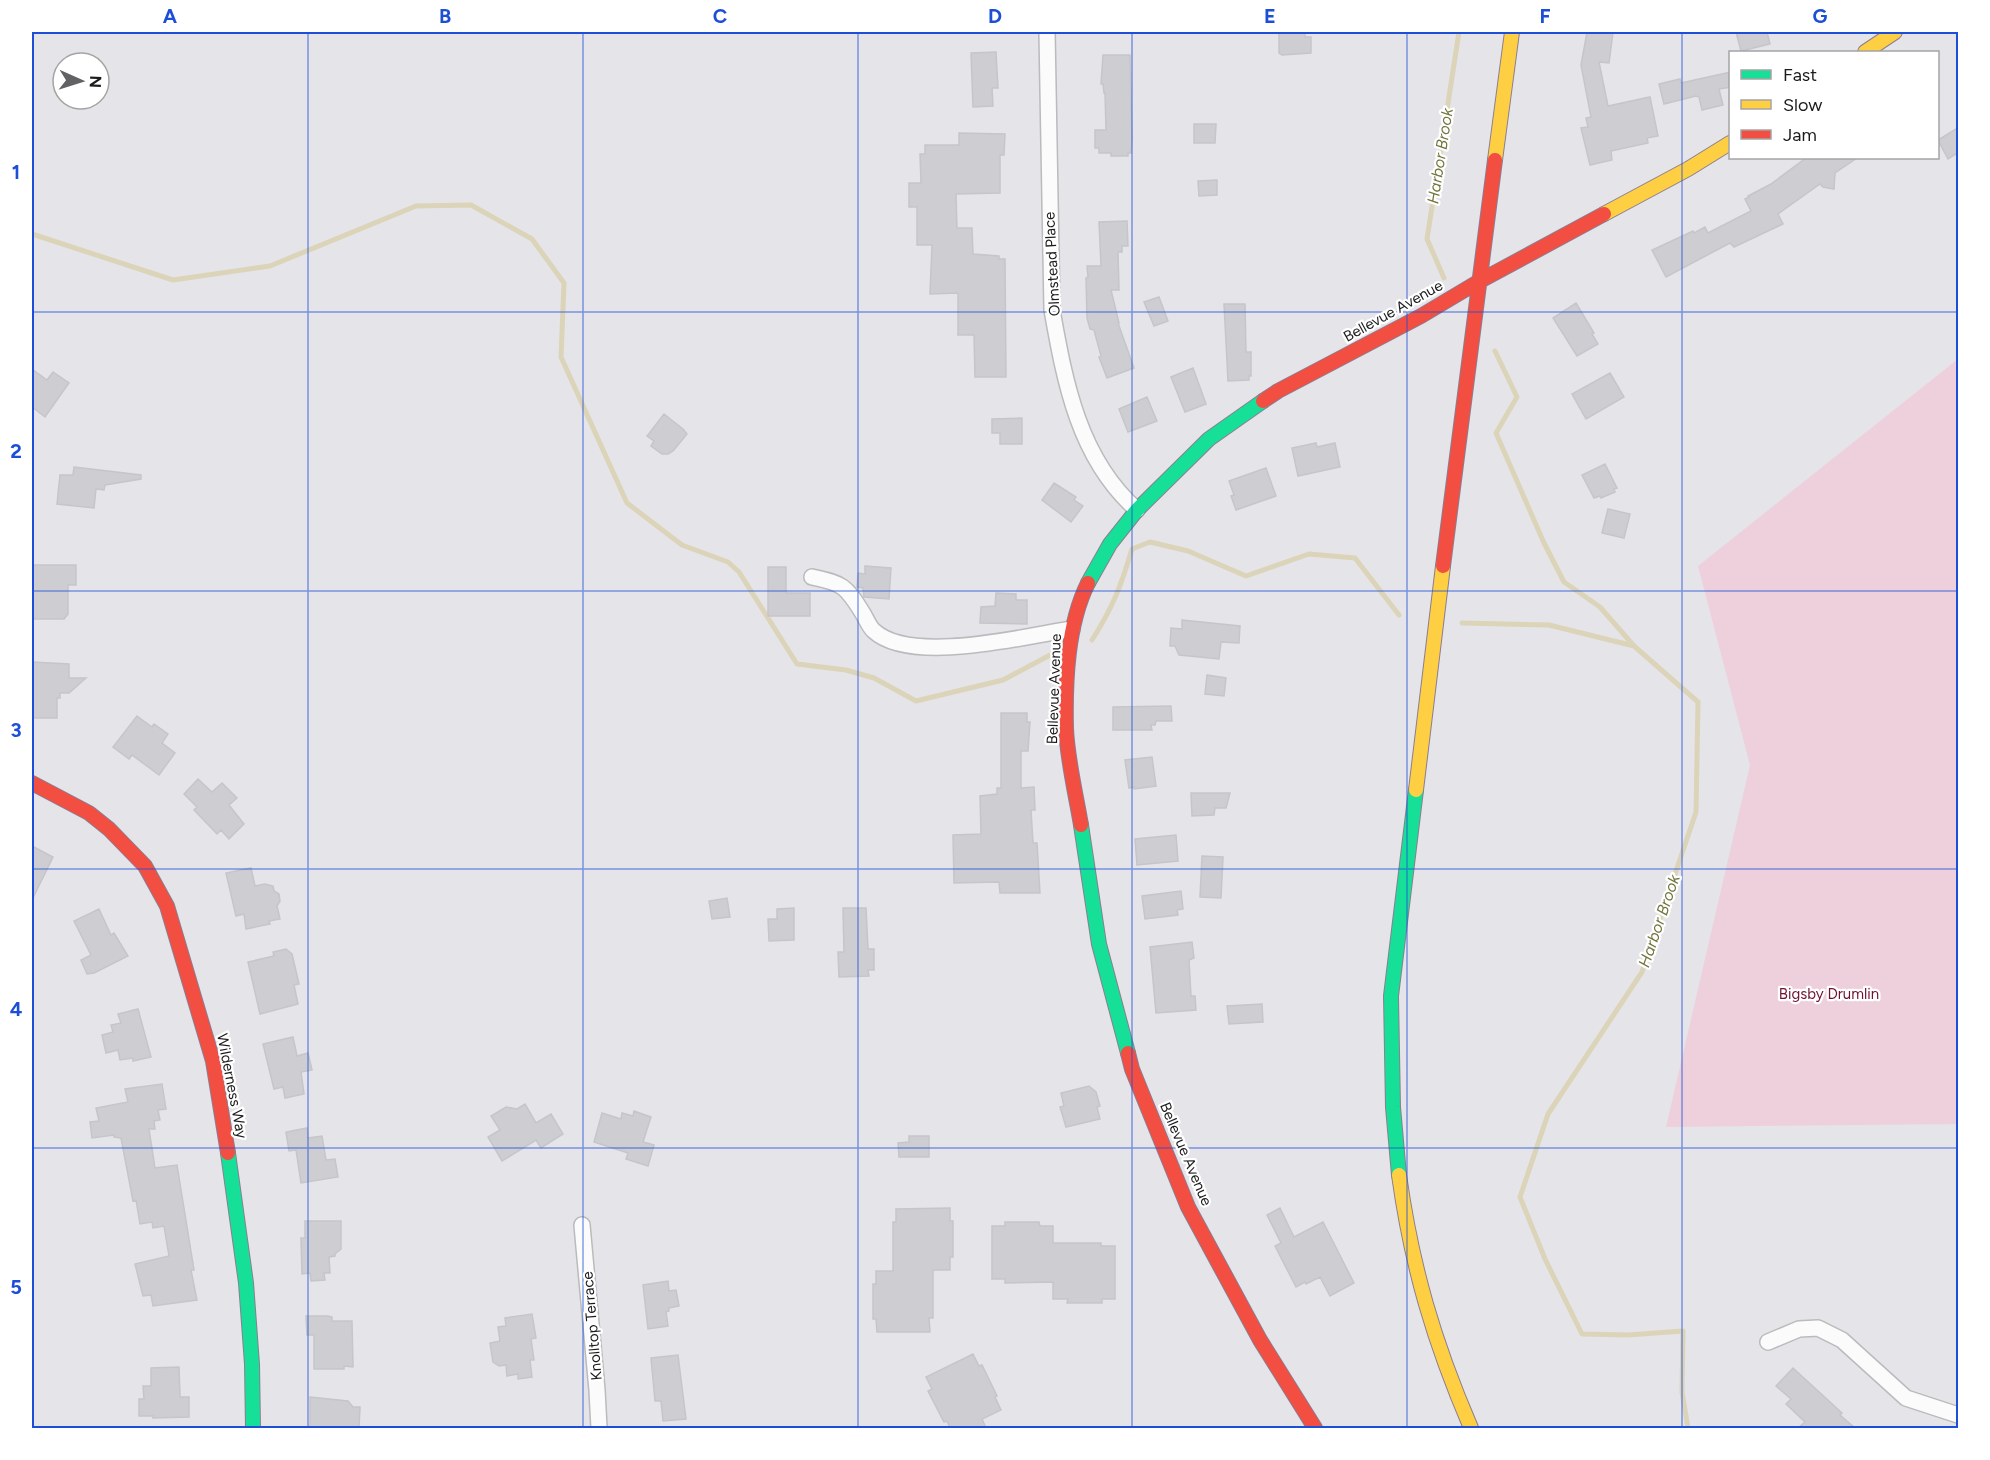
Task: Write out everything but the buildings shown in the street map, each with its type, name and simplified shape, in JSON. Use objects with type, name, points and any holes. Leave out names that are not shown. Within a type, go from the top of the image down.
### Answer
[{"type":"street","name":"Olmstead Place","points":[[1047,32],[1052,310],[1078,425],[1105,475],[1122,497],[1137,510]]},
{"type":"street","points":[[1471,1428],[1436,1341],[1416,1273],[1395,1154],[1390,1056],[1391,996],[1439,585],[1512,32]]},
{"type":"street","points":[[1866,51],[1895,32]]},
{"type":"street","name":"Bellevue Avenue","points":[[1316,1428],[1260,1340],[1188,1207],[1132,1069],[1099,944],[1066,730],[1069,652],[1078,603],[1110,544],[1137,510],[1209,439],[1278,391],[1421,316],[1478,282],[1688,169],[1729,144]]},
{"type":"street","points":[[812,577],[836,582],[846,590],[873,631],[888,640],[910,646],[971,646],[1072,629]]},
{"type":"street","name":"Wilderness Way","points":[[32,783],[89,813],[109,829],[145,866],[167,906],[213,1061],[226,1136],[246,1283],[252,1364],[253,1428]]},
{"type":"street","name":"Knolltop Terrace","points":[[582,1225],[599,1428]]},
{"type":"street","points":[[1768,1342],[1799,1329],[1818,1328],[1842,1340],[1906,1398],[1959,1415]]},
{"type":"green space","name":"Bigsby Drumlin","points":[[1958,359],[1958,1124],[1666,1127],[1750,765],[1698,566]]},
{"type":"waterway","name":"Harbor Brook","points":[[1444,278],[1427,239],[1459,32]]},
{"type":"waterway","points":[[32,234],[173,280],[270,266],[416,206],[471,205],[532,239],[564,283],[561,357],[627,503],[682,545],[728,562],[739,572],[797,664],[846,670],[874,678],[916,701],[1003,680],[1054,653]]},
{"type":"waterway","name":"Harbor Brook","points":[[1495,351],[1517,397],[1496,433],[1544,543],[1564,582],[1600,607],[1634,646],[1698,702],[1696,812],[1642,972],[1548,1114],[1520,1197],[1545,1259],[1582,1334],[1628,1335],[1683,1331],[1682,1392],[1688,1428]]},
{"type":"waterway","points":[[1092,640],[1116,596],[1132,549],[1150,542],[1188,551],[1246,576],[1309,554],[1355,558],[1399,615]]},
{"type":"waterway","points":[[1462,623],[1549,625],[1634,646]]},
{"type":"traffic: fast","points":[[1088,583],[1110,544],[1137,510],[1209,439],[1263,401]]},
{"type":"traffic: fast","points":[[1399,1175],[1393,1107],[1391,996],[1416,790]]},
{"type":"traffic: fast","points":[[1081,825],[1099,944],[1128,1053]]},
{"type":"traffic: fast","points":[[228,1153],[246,1283],[252,1364],[253,1428]]},
{"type":"traffic: slow","points":[[1495,160],[1512,32]]},
{"type":"traffic: slow","points":[[1866,51],[1895,32]]},
{"type":"traffic: slow","points":[[1604,214],[1688,169],[1729,144]]},
{"type":"traffic: slow","points":[[1416,790],[1443,566]]},
{"type":"traffic: slow","points":[[1399,1175],[1404,1209],[1426,1304],[1435,1335],[1471,1428]]},
{"type":"traffic: jam","points":[[1443,566],[1495,160]]},
{"type":"traffic: jam","points":[[1263,401],[1604,214]]},
{"type":"traffic: jam","points":[[1081,825],[1068,752],[1066,692],[1072,635],[1081,599],[1088,583]]},
{"type":"traffic: jam","points":[[32,783],[89,813],[109,829],[145,866],[167,906],[213,1061],[228,1153]]},
{"type":"traffic: jam","points":[[1128,1053],[1132,1069],[1188,1207],[1260,1340],[1315,1428]]}]
